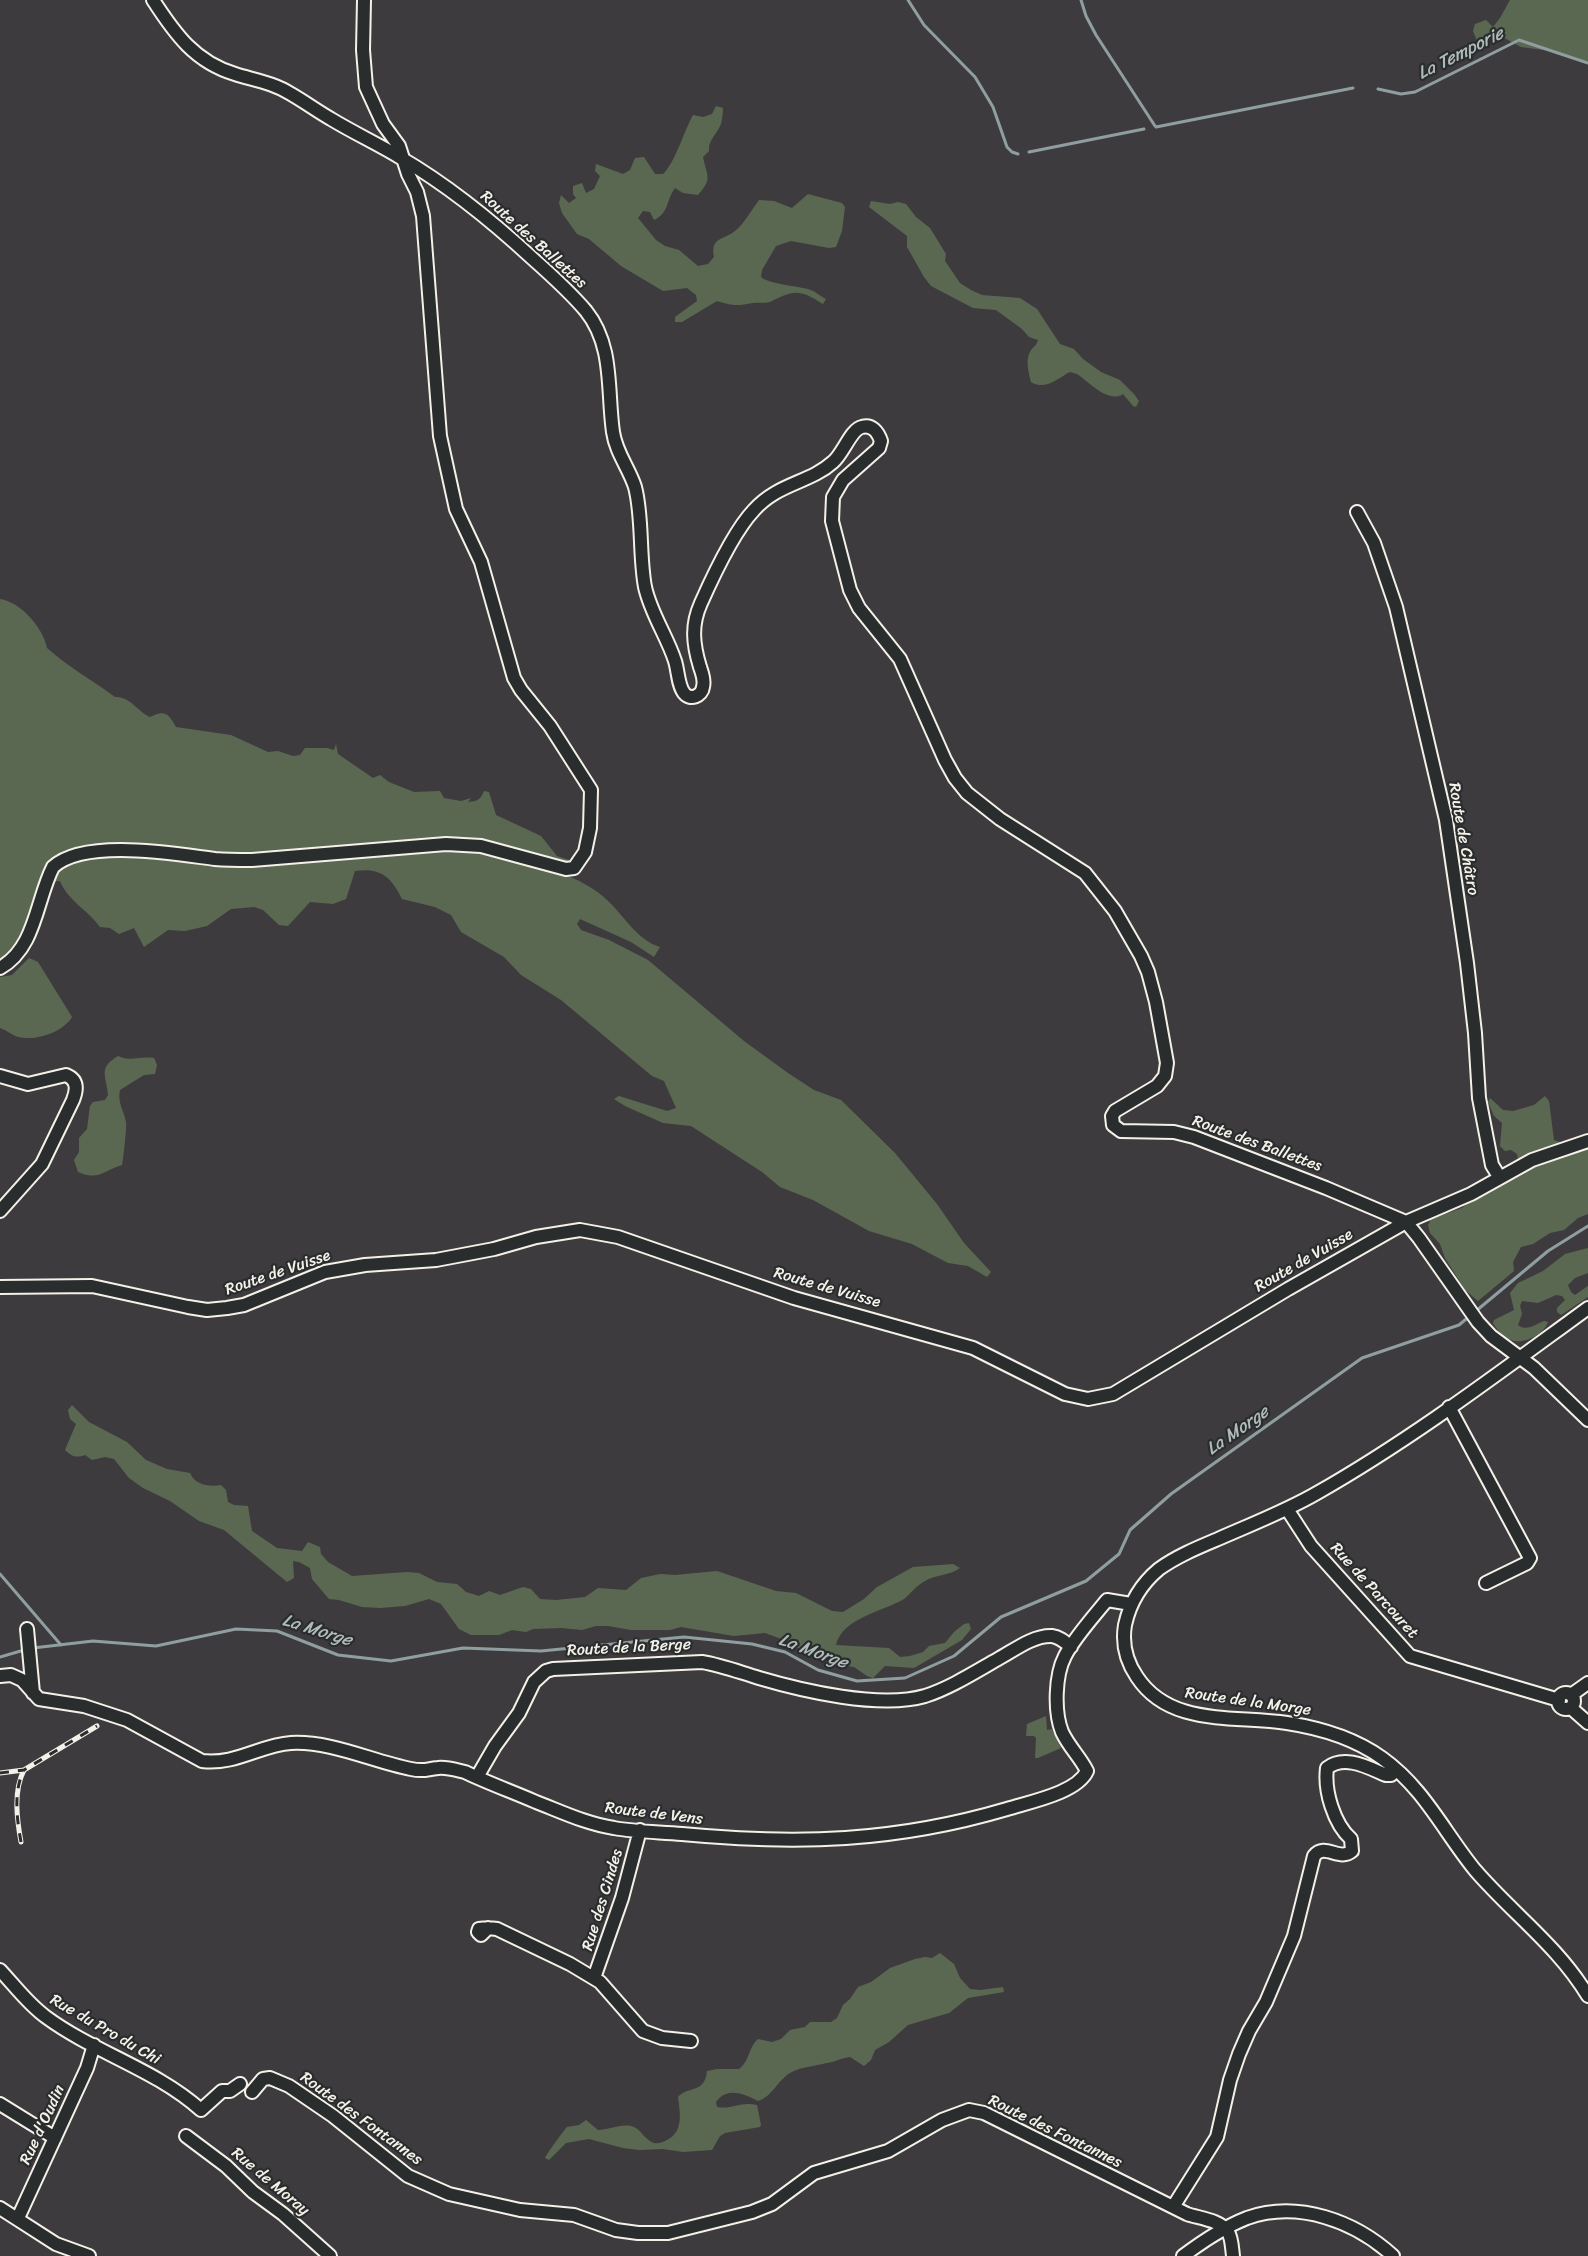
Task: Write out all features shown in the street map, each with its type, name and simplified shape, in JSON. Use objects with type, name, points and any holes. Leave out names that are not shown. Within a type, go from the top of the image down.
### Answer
[{"type":"street","name":"Route des Ballettes","points":[[153,0],[183,43],[203,60],[230,73],[282,88],[328,118],[402,158],[466,201],[517,244],[572,296],[595,323],[608,363],[613,438],[636,490],[642,568],[648,596],[675,661],[682,692],[686,696],[695,697],[703,690],[703,677],[694,644],[696,615],[720,566],[751,513],[779,489],[831,464],[846,447],[854,431],[860,427],[870,427],[876,430],[881,441],[879,448],[843,480],[833,498],[831,509],[844,569],[859,608],[900,659],[955,778],[981,806],[1085,873],[1115,911],[1148,972],[1161,1024],[1167,1070],[1157,1086],[1115,1111],[1112,1116],[1113,1125],[1121,1131],[1173,1132],[1194,1137],[1406,1222]]},
{"type":"street","points":[[0,968],[12,960],[24,946],[54,867],[64,860],[82,854],[148,851],[213,859],[252,860],[446,844],[481,846],[566,869],[574,868],[585,852],[590,828],[591,790],[550,726],[514,678],[481,562],[463,526],[454,500],[440,436],[423,216],[417,192],[399,146],[383,124],[366,87],[363,50],[364,0]]},
{"type":"street","name":"Route de Châtro","points":[[1357,512],[1374,543],[1396,607],[1446,820],[1474,1021],[1479,1100],[1492,1165],[1500,1178]]},
{"type":"street","points":[[0,1076],[28,1084],[66,1075],[73,1079],[76,1089],[73,1100],[42,1164],[0,1211]]},
{"type":"street","name":"Route de Vuisse","points":[[0,1287],[92,1286],[207,1310],[244,1305],[325,1272],[365,1265],[436,1260],[494,1249],[536,1237],[580,1230],[618,1237],[794,1298],[973,1348],[1065,1394],[1088,1399],[1113,1394],[1288,1289],[1406,1222],[1500,1178],[1532,1160],[1588,1141]]},
{"type":"street","points":[[1406,1222],[1478,1322],[1491,1336],[1521,1356],[1588,1420]]},
{"type":"street","name":"Route de la Morge","points":[[1588,1308],[1374,1459],[1287,1509],[1203,1545],[1166,1565],[1143,1584],[1131,1604],[1124,1629],[1124,1643],[1135,1674],[1147,1690],[1162,1703],[1196,1715],[1286,1723],[1333,1733],[1364,1747],[1396,1770],[1421,1794],[1473,1867],[1560,1956],[1588,1996]]},
{"type":"street","points":[[1449,1407],[1530,1558],[1527,1563],[1485,1583]]},
{"type":"street","name":"Rue de Parcouret","points":[[1287,1509],[1311,1546],[1410,1656],[1559,1700]]},
{"type":"street","name":"Route de Vens","points":[[0,1676],[11,1675],[22,1680],[39,1699],[84,1706],[119,1718],[202,1761],[221,1762],[287,1743],[314,1743],[408,1769],[427,1772],[437,1768],[450,1769],[477,1777],[576,1818],[614,1828],[735,1839],[800,1841],[896,1834],[956,1824],[1047,1796],[1083,1779],[1086,1771],[1081,1760],[1071,1750],[1060,1722],[1057,1697],[1062,1666],[1071,1647],[1107,1600],[1131,1604]]},
{"type":"street","points":[[28,1633],[33,1693]]},
{"type":"street","name":"Route de la Berge","points":[[477,1777],[495,1746],[519,1713],[534,1682],[546,1671],[553,1669],[702,1662],[825,1693],[875,1701],[910,1699],[938,1691],[1013,1650],[1043,1637],[1056,1637],[1071,1647]]},
{"type":"street","points":[[1588,1683],[1571,1695],[1563,1694],[1559,1700],[1561,1707],[1571,1708],[1588,1723]]},
{"type":"street","points":[[1571,1695],[1574,1702],[1571,1708]]},
{"type":"street","points":[[1173,2207],[1217,2137],[1230,2080],[1239,2054],[1266,2001],[1294,1936],[1314,1856],[1322,1850],[1342,1856],[1352,1851],[1352,1839],[1338,1821],[1332,1807],[1326,1777],[1328,1768],[1333,1764],[1350,1762],[1386,1775],[1391,1775],[1396,1770]]},
{"type":"street","name":"Rue des Cindes","points":[[594,1978],[622,1898],[640,1830]]},
{"type":"street","name":"Rue des Cindes","points":[[488,1928],[497,1929],[525,1941],[594,1978],[643,2031],[662,2038],[691,2041]]},
{"type":"street","name":"Rue du Pro du Chi","points":[[0,1970],[47,2018],[146,2072],[201,2110],[222,2091],[230,2091],[240,2084]]},
{"type":"street","name":"Rue d'Oudin","points":[[18,2218],[87,2068],[94,2045]]},
{"type":"street","name":"Route des Fontannes","points":[[252,2092],[263,2079],[270,2078],[289,2086],[333,2116],[408,2176],[449,2194],[520,2210],[574,2216],[616,2230],[668,2233],[752,2212],[772,2204],[814,2173],[888,2151],[942,2120],[969,2110],[984,2113],[1187,2214],[1210,2220],[1225,2229]]},
{"type":"street","points":[[0,2104],[55,2138]]},
{"type":"street","name":"Rue de Moray","points":[[186,2136],[226,2166],[253,2192],[283,2214],[330,2256]]},
{"type":"street","points":[[0,2208],[56,2244],[89,2256]]},
{"type":"street","points":[[1183,2256],[1225,2229],[1262,2214],[1305,2213],[1338,2221],[1360,2231],[1376,2240],[1394,2256]]},
{"type":"street","points":[[1225,2229],[1228,2232],[1233,2256]]},
{"type":"green space","points":[[1510,0],[1588,0],[1588,63],[1551,51],[1521,47],[1497,34],[1489,41],[1477,41],[1473,31],[1475,24],[1486,20],[1493,27]]},
{"type":"green space","points":[[716,106],[723,108],[722,118],[709,151],[703,157],[708,177],[706,185],[698,195],[683,193],[675,188],[663,214],[654,220],[650,212],[643,211],[638,218],[656,240],[665,246],[679,250],[698,266],[708,264],[714,257],[716,242],[738,228],[759,200],[774,201],[792,208],[808,194],[842,203],[845,207],[842,231],[836,247],[829,248],[791,241],[776,246],[762,270],[761,277],[776,283],[811,290],[826,299],[823,304],[798,293],[787,294],[765,303],[735,305],[717,301],[682,322],[675,322],[675,317],[697,301],[696,295],[687,288],[663,291],[621,266],[589,239],[577,234],[562,213],[559,203],[561,195],[569,203],[576,198],[573,194],[573,186],[582,183],[586,193],[594,189],[600,176],[595,171],[596,164],[623,174],[630,170],[635,158],[644,157],[655,174],[663,174],[675,155],[693,115],[703,117],[712,114]]},
{"type":"green space","points":[[871,201],[906,204],[916,217],[930,228],[946,254],[945,261],[960,283],[982,295],[1020,298],[1037,309],[1060,344],[1074,349],[1101,372],[1120,380],[1139,401],[1136,407],[1123,394],[1112,396],[1105,394],[1077,374],[1070,372],[1046,384],[1031,382],[1028,359],[1038,340],[1029,337],[996,310],[973,308],[931,286],[907,247],[907,236],[869,207]]},
{"type":"green space","points":[[0,599],[16,605],[30,617],[41,632],[47,648],[55,655],[115,697],[125,699],[150,717],[163,713],[169,716],[176,727],[231,735],[268,752],[278,751],[293,756],[300,755],[305,748],[334,750],[336,744],[338,754],[373,778],[380,775],[389,782],[414,792],[440,791],[444,798],[461,801],[471,798],[468,802],[478,800],[484,791],[489,792],[496,815],[541,836],[557,856],[572,861],[558,866],[560,873],[579,881],[603,896],[638,934],[660,947],[654,957],[631,942],[580,919],[577,924],[581,930],[609,940],[648,960],[744,1041],[788,1073],[814,1090],[841,1100],[895,1153],[937,1204],[964,1243],[991,1272],[987,1277],[968,1266],[948,1263],[912,1244],[869,1231],[813,1200],[780,1187],[762,1172],[691,1126],[663,1123],[614,1099],[619,1096],[667,1111],[676,1108],[664,1081],[652,1076],[561,1000],[521,975],[504,957],[461,932],[451,915],[435,907],[402,899],[390,880],[379,873],[355,871],[346,899],[333,904],[310,902],[288,926],[279,925],[263,910],[254,907],[231,909],[207,926],[185,931],[168,930],[144,947],[134,928],[119,934],[110,928],[100,927],[73,900],[60,881],[43,882],[33,906],[26,933],[0,965]]},
{"type":"green space","points":[[29,958],[38,962],[72,1017],[68,1023],[55,1031],[40,1037],[25,1038],[0,1028],[0,977],[12,975]]},
{"type":"green space","points":[[118,1056],[127,1059],[154,1058],[157,1065],[155,1074],[144,1075],[120,1090],[120,1102],[126,1125],[122,1165],[101,1174],[85,1175],[78,1172],[74,1160],[79,1152],[79,1138],[87,1129],[90,1106],[93,1102],[105,1100],[108,1095],[105,1069]]},
{"type":"green space","points":[[1545,1096],[1549,1101],[1554,1140],[1579,1149],[1588,1146],[1588,1214],[1578,1218],[1564,1230],[1550,1233],[1533,1244],[1521,1247],[1513,1262],[1514,1271],[1478,1301],[1465,1290],[1445,1258],[1440,1244],[1430,1233],[1428,1225],[1431,1219],[1462,1208],[1518,1159],[1517,1154],[1511,1150],[1505,1151],[1500,1146],[1502,1123],[1494,1116],[1488,1102],[1490,1098],[1503,1110],[1513,1111],[1534,1105]]},
{"type":"green space","points":[[1588,1248],[1588,1273],[1575,1278],[1568,1285],[1575,1295],[1588,1286],[1588,1297],[1561,1315],[1557,1312],[1557,1308],[1565,1300],[1562,1296],[1556,1295],[1538,1303],[1522,1301],[1520,1306],[1522,1314],[1518,1325],[1528,1328],[1544,1321],[1548,1322],[1546,1326],[1538,1334],[1522,1341],[1511,1340],[1501,1333],[1493,1323],[1494,1320],[1514,1310],[1510,1293],[1518,1283],[1543,1271],[1565,1254]]},
{"type":"green space","points":[[72,1405],[89,1422],[127,1442],[146,1460],[167,1469],[190,1473],[195,1480],[203,1484],[221,1485],[226,1490],[228,1502],[248,1506],[252,1531],[277,1548],[302,1551],[308,1542],[320,1547],[321,1554],[328,1562],[352,1576],[419,1573],[437,1582],[457,1584],[466,1592],[479,1596],[489,1591],[500,1595],[523,1587],[531,1589],[540,1599],[556,1600],[585,1597],[598,1588],[626,1590],[641,1578],[660,1574],[717,1571],[776,1591],[796,1593],[832,1611],[843,1612],[864,1599],[877,1587],[913,1567],[953,1564],[960,1568],[929,1579],[904,1599],[865,1616],[846,1628],[836,1645],[889,1648],[900,1657],[910,1656],[923,1652],[929,1646],[945,1643],[964,1624],[969,1623],[971,1629],[962,1640],[914,1668],[885,1666],[873,1678],[854,1667],[822,1662],[784,1640],[765,1633],[734,1636],[681,1627],[670,1630],[631,1630],[596,1626],[582,1630],[533,1629],[526,1632],[512,1630],[499,1635],[471,1635],[459,1629],[441,1604],[429,1599],[405,1606],[380,1608],[362,1607],[329,1599],[312,1579],[310,1568],[293,1561],[294,1578],[287,1582],[224,1530],[199,1521],[170,1501],[143,1488],[129,1478],[114,1459],[105,1457],[92,1460],[85,1455],[75,1456],[65,1450],[76,1424],[70,1419],[68,1410]]},
{"type":"green space","points":[[1046,1716],[1047,1730],[1052,1729],[1061,1748],[1035,1758],[1036,1738],[1026,1736],[1027,1724]]},
{"type":"green space","points":[[940,1953],[954,1964],[960,1978],[970,1989],[1003,1987],[1004,1992],[968,1998],[949,2013],[908,2025],[889,2042],[875,2050],[871,2060],[864,2066],[850,2057],[798,2069],[786,2076],[768,2096],[758,2101],[742,2094],[725,2094],[716,2102],[717,2107],[757,2105],[761,2125],[725,2133],[720,2136],[712,2150],[683,2152],[663,2149],[639,2150],[589,2139],[566,2143],[549,2160],[545,2158],[567,2127],[579,2125],[586,2120],[598,2130],[631,2126],[654,2143],[667,2140],[676,2132],[680,2121],[678,2097],[703,2083],[707,2071],[739,2069],[758,2039],[772,2042],[781,2039],[790,2030],[805,2027],[810,2022],[831,2022],[837,2018],[843,2005],[858,1987],[871,1982],[890,1968],[915,1959],[932,1958]]},
{"type":"waterway","name":"La Temporie","points":[[908,0],[924,25],[975,77],[993,107],[1007,147],[1018,154]]},
{"type":"waterway","points":[[1081,0],[1096,35],[1155,126]]},
{"type":"waterway","name":"La Temporie","points":[[1378,89],[1401,94],[1415,92],[1519,40],[1588,63]]},
{"type":"waterway","name":"La Temporie","points":[[1156,127],[1353,88]]},
{"type":"waterway","name":"La Temporie","points":[[1029,152],[1144,129]]},
{"type":"waterway","name":"La Morge","points":[[1476,1311],[1548,1251],[1588,1226]]},
{"type":"waterway","name":"La Morge","points":[[33,1648],[93,1641],[156,1646],[236,1629],[277,1631],[338,1655],[391,1661],[463,1648],[541,1651],[684,1637],[752,1644],[785,1652],[818,1670],[857,1681],[905,1678],[954,1656],[1001,1617],[1086,1581],[1119,1554],[1130,1530],[1171,1494],[1362,1358],[1459,1325],[1471,1315]]},
{"type":"waterway","points":[[0,1574],[61,1645]]},
{"type":"waterway","name":"La Morge","points":[[0,1657],[24,1650]]},
{"type":"railway","points":[[0,1773],[24,1770],[97,1726]]},
{"type":"railway","points":[[21,1842],[17,1796],[24,1770]]}]
